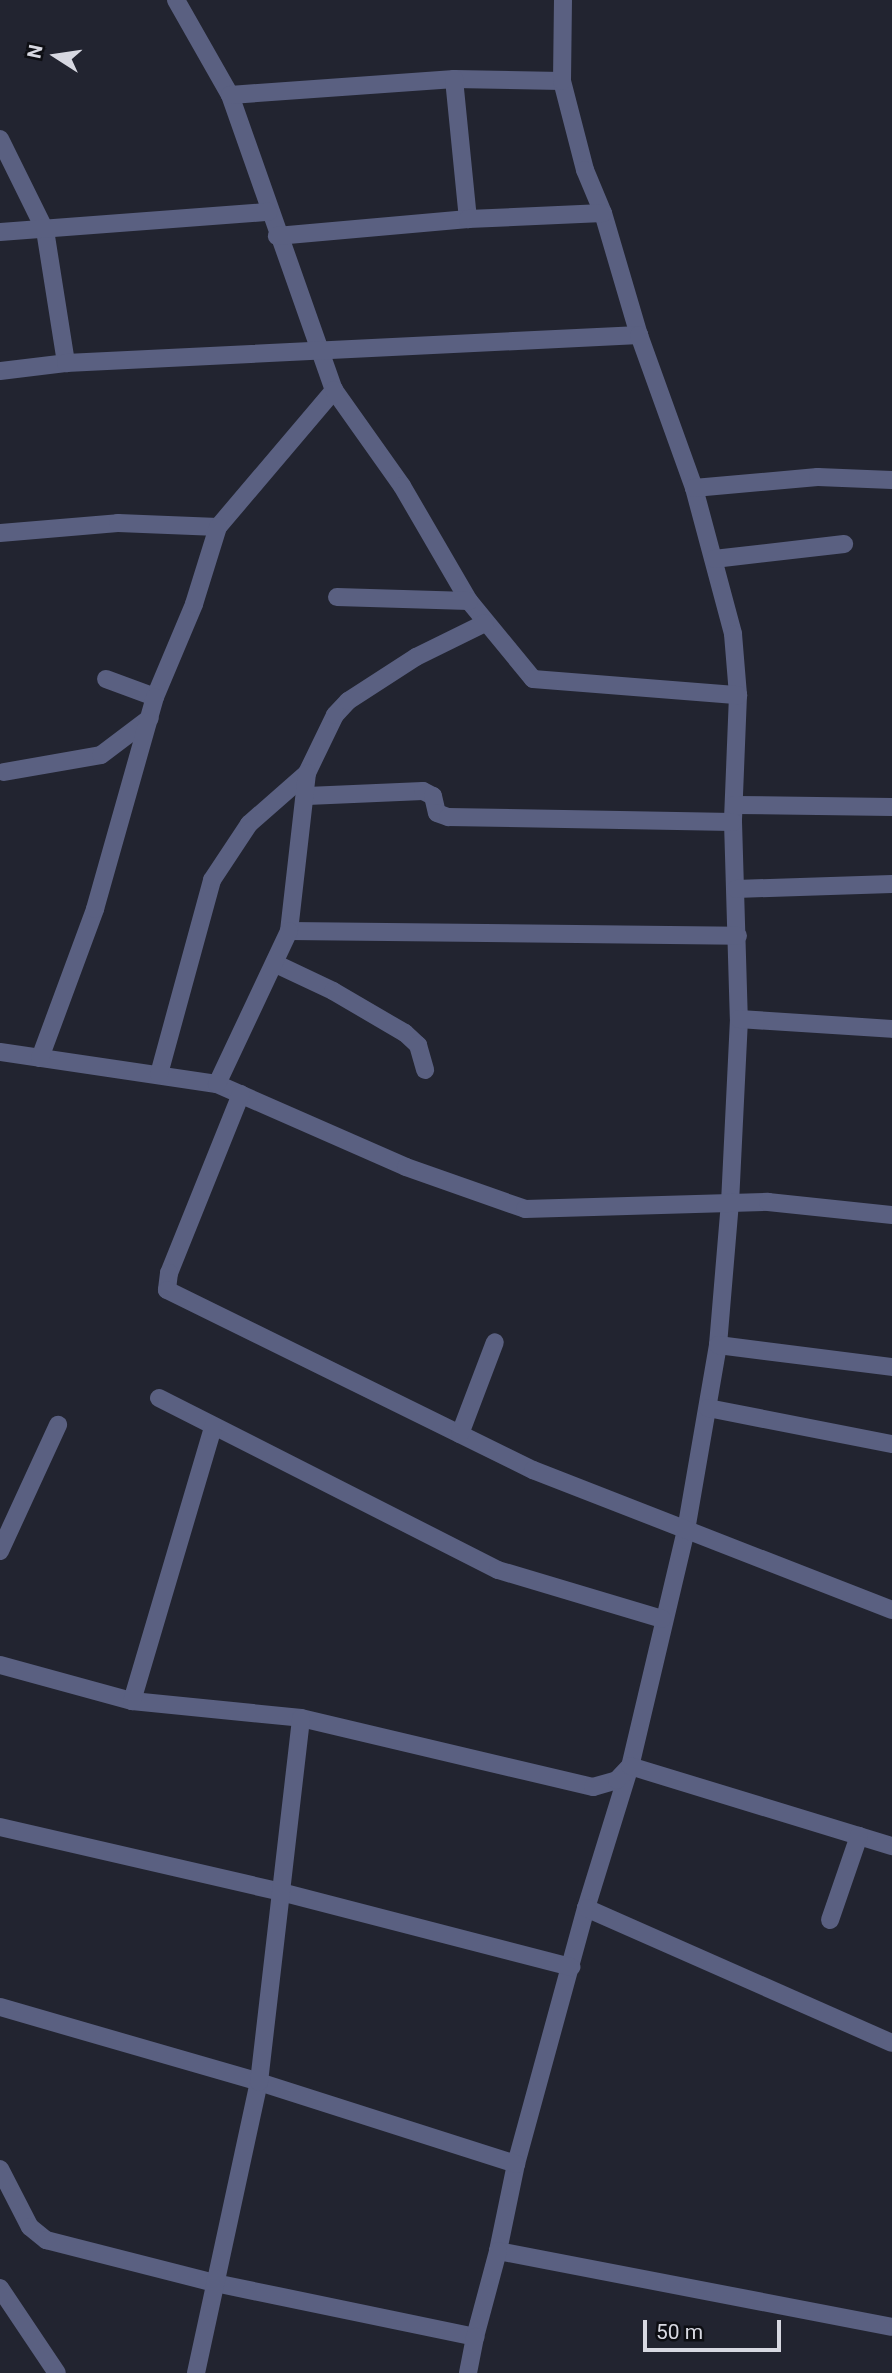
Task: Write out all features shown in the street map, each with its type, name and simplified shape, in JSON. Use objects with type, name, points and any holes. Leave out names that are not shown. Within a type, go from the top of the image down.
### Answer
[{"type":"street","points":[[176,0],[230,95],[317,352],[334,390],[402,486],[469,601],[485,623],[533,679],[738,695]]},
{"type":"street","points":[[468,2373],[516,2164],[586,1908],[630,1766],[662,1619],[686,1530],[718,1345],[730,1202],[739,1018],[734,813],[738,695],[733,634],[694,488],[639,335],[603,213],[585,170],[562,81],[563,0]]},
{"type":"street","points":[[230,95],[454,79],[562,81]]},
{"type":"street","points":[[454,79],[468,219]]},
{"type":"street","points":[[0,139],[45,230],[65,363]]},
{"type":"street","points":[[0,232],[268,212]]},
{"type":"street","points":[[277,236],[468,219],[603,213]]},
{"type":"street","points":[[0,370],[65,363],[639,335]]},
{"type":"street","points":[[40,1058],[95,909],[155,697],[194,604],[218,527],[334,390]]},
{"type":"street","points":[[694,488],[818,477],[892,480]]},
{"type":"street","points":[[0,533],[118,523],[218,527]]},
{"type":"street","points":[[714,559],[844,544]]},
{"type":"street","points":[[337,597],[469,601]]},
{"type":"street","points":[[159,1074],[212,880],[249,824],[307,773],[335,715],[348,701],[416,657],[485,623]]},
{"type":"street","points":[[106,679],[155,697]]},
{"type":"street","points":[[4,772],[101,755],[150,718]]},
{"type":"street","points":[[217,1084],[276,964],[289,930],[307,796],[307,773]]},
{"type":"street","points":[[307,796],[424,791],[433,796],[437,813],[448,817],[734,813],[892,807]]},
{"type":"street","points":[[736,888],[892,884]]},
{"type":"street","points":[[289,930],[738,936]]},
{"type":"street","points":[[276,964],[333,990],[405,1033],[418,1045],[425,1070]]},
{"type":"street","points":[[739,1018],[892,1029]]},
{"type":"street","points":[[0,1052],[217,1084],[406,1167],[525,1209],[556,1211],[730,1202],[892,1215]]},
{"type":"street","points":[[240,1094],[173,1264],[167,1290],[533,1470],[892,1609]]},
{"type":"street","points":[[460,1434],[495,1342]]},
{"type":"street","points":[[718,1345],[892,1367]]},
{"type":"street","points":[[159,1398],[498,1570],[662,1619]]},
{"type":"street","points":[[708,1408],[892,1444]]},
{"type":"street","points":[[0,1551],[58,1425]]},
{"type":"street","points":[[132,1701],[213,1427]]},
{"type":"street","points":[[0,1665],[132,1701],[301,1717],[593,1787],[617,1780],[630,1766]]},
{"type":"street","points":[[196,2373],[259,2082],[301,1717]]},
{"type":"street","points":[[630,1766],[892,1846]]},
{"type":"street","points":[[0,1827],[281,1892],[571,1967]]},
{"type":"street","points":[[830,1920],[859,1836]]},
{"type":"street","points":[[586,1908],[892,2043]]},
{"type":"street","points":[[0,2007],[259,2082],[516,2164]]},
{"type":"street","points":[[0,2169],[30,2227],[46,2240],[215,2283],[475,2337]]},
{"type":"street","points":[[498,2251],[892,2327]]},
{"type":"street","points":[[0,2288],[57,2373]]}]
